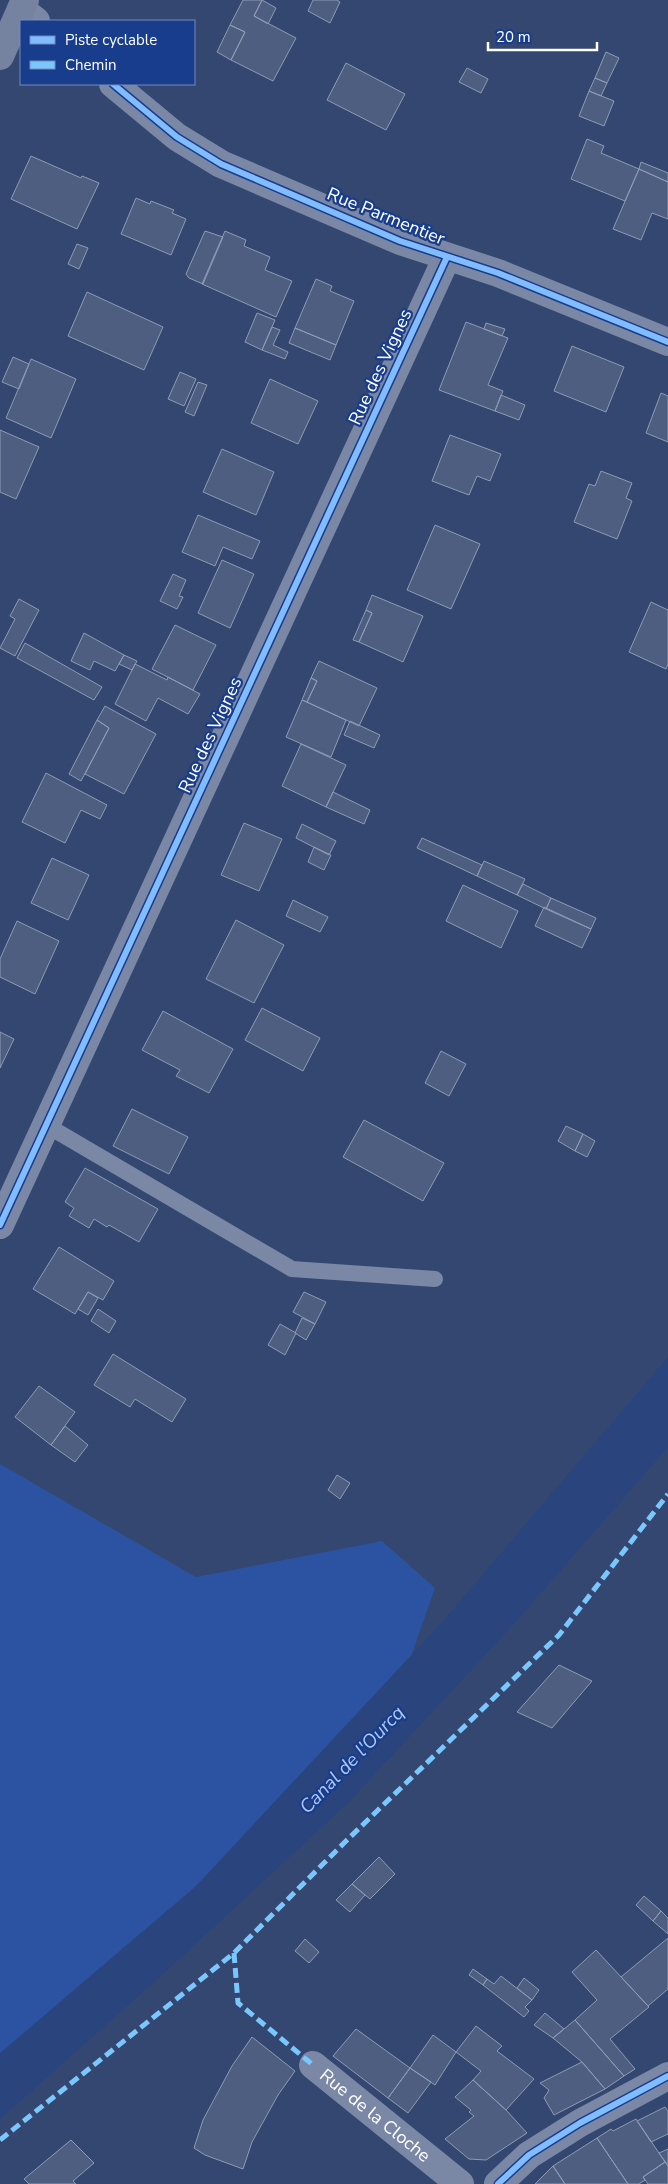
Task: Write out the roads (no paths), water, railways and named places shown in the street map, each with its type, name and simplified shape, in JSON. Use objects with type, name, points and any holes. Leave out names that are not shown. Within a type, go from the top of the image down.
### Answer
[{"type":"street","points":[[0,56],[20,23]]},
{"type":"street","name":"Rue Parmentier","points":[[114,85],[177,137],[221,164],[400,241],[498,273],[668,342]]},
{"type":"street","name":"Rue des Vignes","points":[[0,1225],[447,256]]},
{"type":"street","name":"Rue de la Cloche","points":[[313,2065],[460,2184]]},
{"type":"street","points":[[498,2184],[538,2149],[580,2123],[668,2076]]},
{"type":"lane","points":[[46,1125],[292,1269],[434,1279]]},
{"type":"water","name":"Canal de l'Ourcq","points":[[668,1357],[668,1447],[521,1616],[348,1803],[152,1984],[0,2119],[0,2053],[196,1886],[444,1620]]}]
